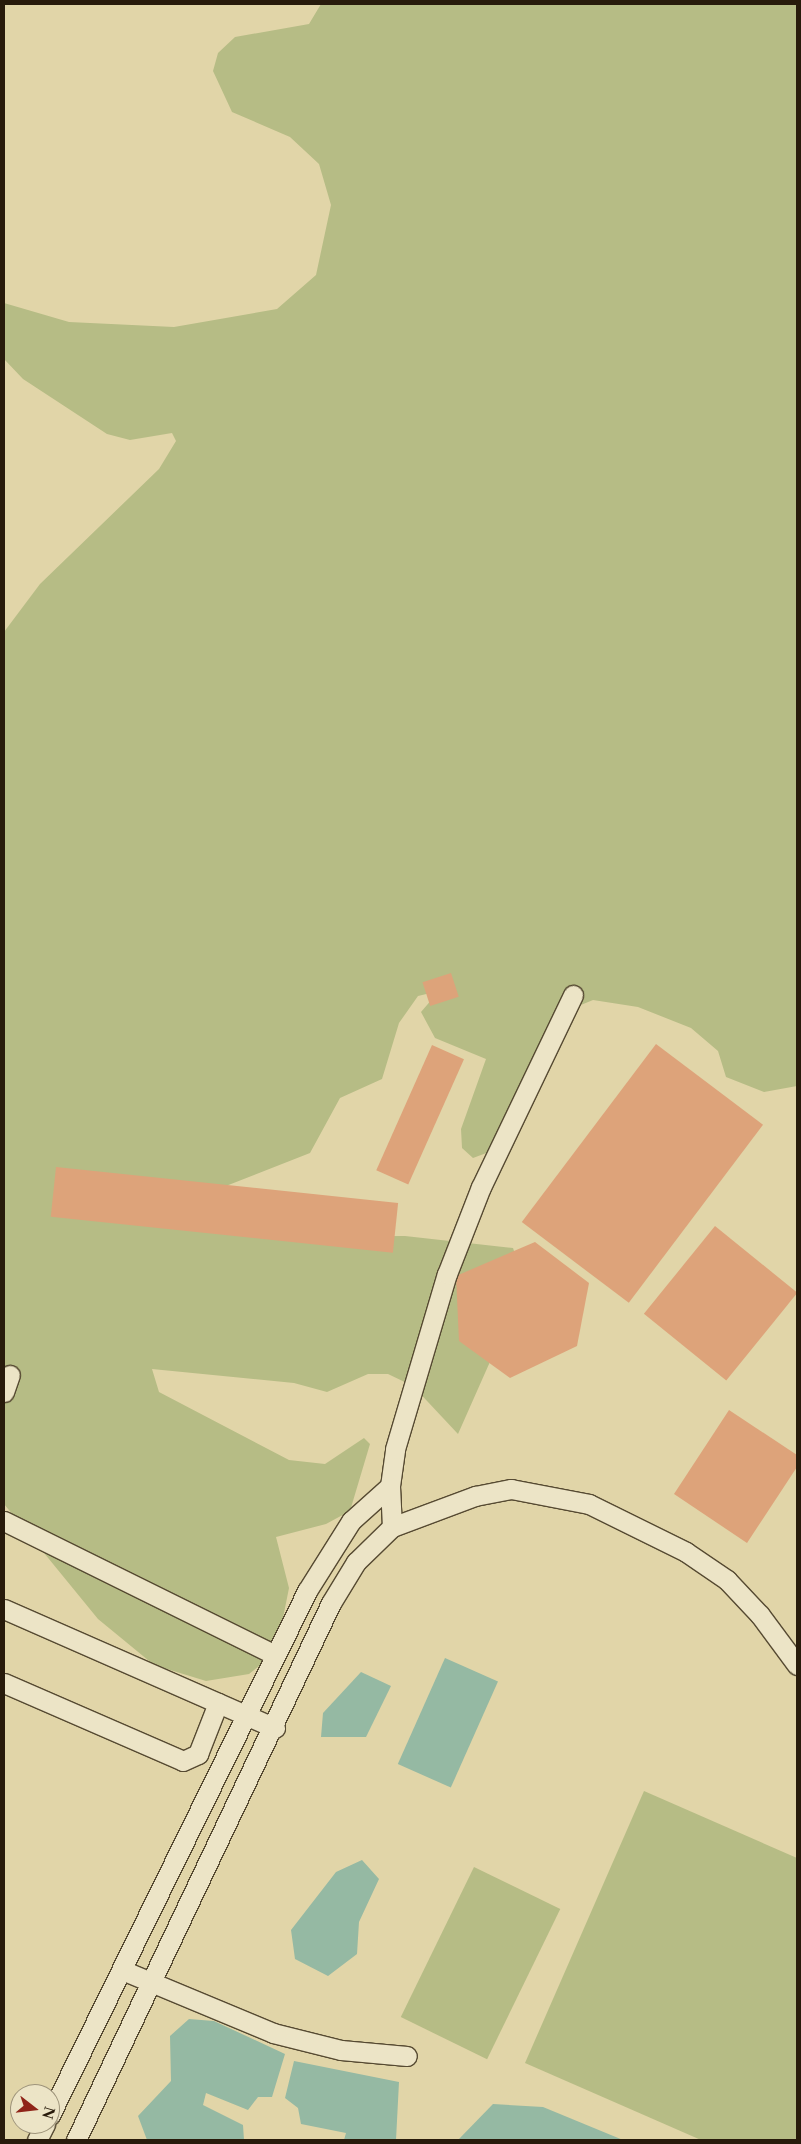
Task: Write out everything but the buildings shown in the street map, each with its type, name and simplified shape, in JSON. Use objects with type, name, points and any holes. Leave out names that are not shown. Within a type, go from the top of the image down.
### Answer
[{"type":"lane","points":[[392,1527],[390,1486],[408,1398],[447,1274],[481,1188],[573,995]]},
{"type":"lane","points":[[60,2095],[122,1970],[244,1714],[307,1591],[352,1521],[390,1486]]},
{"type":"lane","points":[[76,2140],[275,1728],[331,1603],[356,1562],[392,1527],[475,1496],[511,1489],[589,1504],[686,1552],[727,1580],[760,1615],[797,1666]]},
{"type":"lane","points":[[4,1521],[275,1656]]},
{"type":"lane","points":[[4,1609],[275,1728]]},
{"type":"lane","points":[[4,1683],[183,1761],[198,1754],[218,1703]]},
{"type":"lane","points":[[122,1970],[151,1985],[274,2033],[341,2050],[407,2056]]},
{"type":"shaded area","points":[[321,4],[797,4],[797,1086],[764,1092],[726,1077],[718,1051],[691,1028],[638,1007],[593,1000],[576,1007],[497,1149],[473,1158],[462,1148],[461,1129],[486,1059],[435,1038],[421,1012],[439,991],[418,996],[399,1023],[382,1079],[340,1098],[310,1153],[208,1193],[246,1237],[405,1236],[513,1248],[516,1257],[493,1355],[458,1434],[413,1386],[388,1374],[368,1374],[327,1392],[294,1383],[152,1369],[159,1392],[289,1460],[325,1464],[364,1438],[370,1444],[350,1511],[326,1524],[276,1537],[289,1588],[280,1633],[263,1663],[249,1674],[206,1681],[154,1665],[98,1619],[4,1504],[4,632],[40,584],[159,469],[176,441],[172,433],[130,440],[107,434],[23,379],[4,359],[4,303],[69,322],[174,327],[277,309],[316,275],[331,205],[319,164],[290,137],[232,112],[213,71],[218,53],[235,37],[309,24]]},
{"type":"shaded area","points":[[445,1658],[498,1682],[451,1788],[398,1764]]},
{"type":"shaded area","points":[[361,1672],[391,1686],[366,1737],[321,1737],[323,1713]]},
{"type":"shaded area","points":[[644,1791],[797,1858],[797,2140],[701,2140],[525,2063]]},
{"type":"shaded area","points":[[362,1860],[379,1879],[359,1922],[357,1954],[328,1976],[295,1959],[291,1930],[336,1872]]},
{"type":"shaded area","points":[[474,1867],[560,1909],[487,2059],[401,2017]]},
{"type":"shaded area","points":[[189,2019],[214,2021],[285,2054],[272,2097],[258,2097],[248,2110],[206,2093],[203,2105],[243,2125],[244,2140],[147,2140],[138,2116],[171,2081],[170,2036]]},
{"type":"shaded area","points":[[294,2061],[399,2082],[396,2140],[344,2140],[346,2133],[301,2124],[298,2108],[285,2098]]},
{"type":"shaded area","points":[[493,2104],[543,2107],[623,2140],[458,2140]]}]
